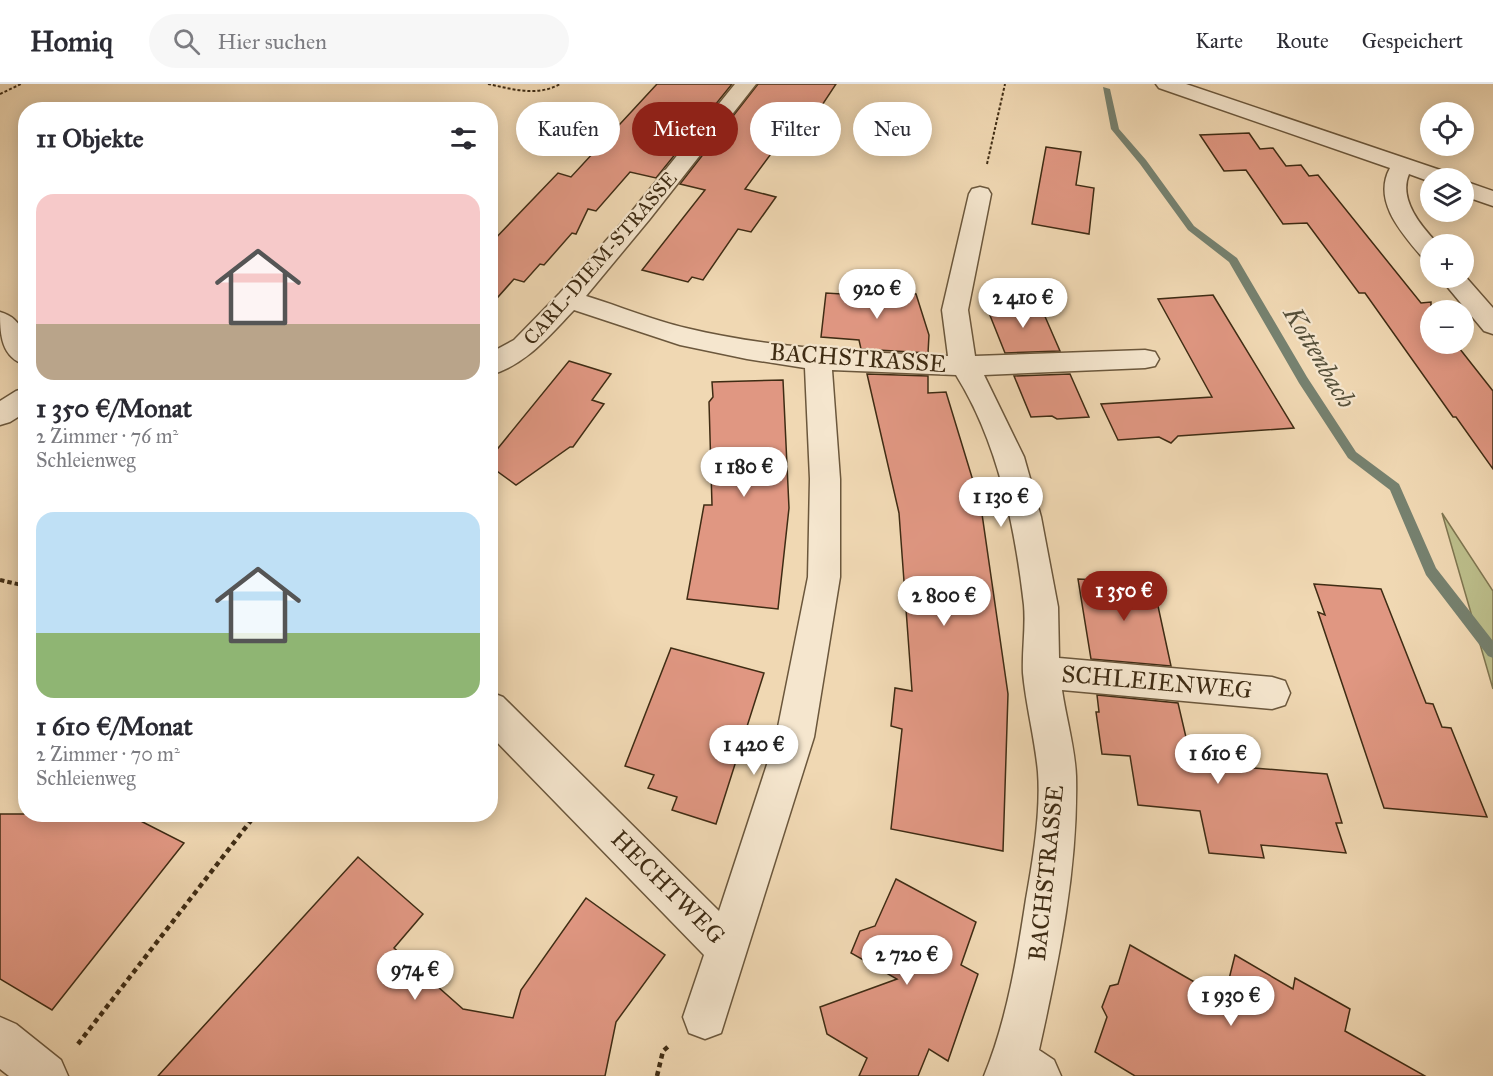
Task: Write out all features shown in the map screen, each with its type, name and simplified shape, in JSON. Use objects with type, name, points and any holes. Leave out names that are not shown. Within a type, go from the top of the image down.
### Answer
[{"type":"street","name":"CARL-DIEM-STRASSE","points":[[498,361],[524,346],[569,299],[641,215],[746,84]]},
{"type":"street","points":[[1166,84],[1420,170]]},
{"type":"street","points":[[1403,164],[1395,181],[1399,207],[1420,237]]},
{"type":"street","points":[[1474,192],[1493,199]]},
{"type":"street","points":[[980,194],[955,310],[958,343],[964,366],[1144,359]]},
{"type":"street","points":[[1462,288],[1493,325]]},
{"type":"street","name":"BACHSTRASSE","points":[[569,299],[680,336],[747,350],[818,360],[964,366],[977,386],[1009,457],[1025,517],[1041,607],[1041,672],[1057,774],[1054,852],[1020,1071]]},
{"type":"street","points":[[0,321],[18,345]]},
{"type":"street","name":"HECHTWEG","points":[[498,717],[727,949],[795,737],[824,578],[825,479],[818,360]]},
{"type":"street","points":[[0,415],[18,403]]},
{"type":"street","name":"SCHLEIENWEG","points":[[1041,672],[1272,693]]},
{"type":"street","points":[[705,1017],[727,949]]},
{"type":"street","points":[[0,1040],[60,1063]]},
{"type":"path","points":[[0,94],[21,84]]},
{"type":"path","points":[[488,84],[537,92],[555,88],[560,84]]},
{"type":"path","points":[[980,194],[1005,84]]},
{"type":"path","points":[[0,580],[18,584]]},
{"type":"path","points":[[60,1063],[250,822]]},
{"type":"path","points":[[657,1076],[663,1051]]},
{"type":"green space","points":[[1442,513],[1493,591],[1493,689]]},
{"type":"building","points":[[657,84],[732,84],[717,102],[640,102]]},
{"type":"building","points":[[758,84],[836,84],[824,102],[750,102],[750,156],[769,156],[745,189],[776,197],[751,232],[738,229],[703,280],[692,277],[688,282],[642,270],[705,190],[680,184],[702,156],[738,156],[738,110]]},
{"type":"building","points":[[632,111],[632,156],[674,156],[656,178],[630,172],[596,211],[588,209],[576,234],[572,233],[544,265],[540,264],[524,282],[514,279],[498,297],[498,236],[558,173],[571,177],[590,156],[620,156],[620,124]]},
{"type":"building","points":[[1249,133],[1260,149],[1273,148],[1286,166],[1301,165],[1309,176],[1318,175],[1420,302],[1420,354],[1464,354],[1493,391],[1493,469],[1365,293],[1359,293],[1307,223],[1283,224],[1246,170],[1224,171],[1200,135]]},
{"type":"building","points":[[1046,147],[1081,152],[1076,185],[1094,188],[1089,234],[1032,224]]},
{"type":"building","points":[[861,289],[916,294],[929,335],[928,353],[861,349],[859,340],[821,337],[826,293],[860,292]]},
{"type":"building","points":[[1213,295],[1294,428],[1178,436],[1171,443],[1159,437],[1118,440],[1101,404],[1212,397],[1158,299]]},
{"type":"building","points":[[1040,305],[1060,351],[1005,353],[987,308]]},
{"type":"building","points":[[569,361],[611,374],[592,400],[604,404],[573,447],[516,485],[498,472],[498,448]]},
{"type":"building","points":[[867,374],[928,376],[928,393],[946,392],[981,507],[1008,694],[1003,851],[891,829],[902,729],[891,726],[895,688],[912,691],[899,513]]},
{"type":"building","points":[[1070,374],[1089,417],[1057,419],[1052,416],[1031,417],[1014,376]]},
{"type":"building","points":[[783,380],[789,508],[778,609],[687,599],[704,505],[712,505],[709,402],[713,397],[712,382]]},
{"type":"building","points":[[1078,579],[1153,583],[1171,666],[1091,659]]},
{"type":"building","points":[[1314,584],[1381,589],[1426,703],[1433,704],[1442,727],[1451,728],[1487,817],[1384,808],[1318,612],[1325,615]]},
{"type":"building","points":[[671,648],[764,673],[716,824],[672,810],[677,797],[648,788],[654,775],[625,766]]},
{"type":"building","points":[[1097,695],[1178,703],[1192,763],[1327,774],[1342,823],[1336,823],[1346,853],[1261,845],[1264,858],[1209,853],[1200,811],[1138,805],[1130,756],[1102,754],[1096,712],[1099,712]]},
{"type":"building","points":[[0,814],[18,814],[18,822],[143,822],[184,843],[52,1010],[0,979]]},
{"type":"building","points":[[358,857],[423,914],[394,948],[463,1009],[513,1018],[521,990],[586,898],[665,955],[616,1022],[605,1076],[158,1076]]},
{"type":"building","points":[[896,879],[976,922],[961,965],[978,974],[948,1061],[929,1049],[918,1076],[859,1076],[867,1058],[827,1034],[820,1007],[897,979],[851,953],[860,931],[875,926]]},
{"type":"building","points":[[1130,945],[1224,999],[1235,955],[1293,989],[1295,978],[1350,1009],[1345,1031],[1425,1076],[1135,1076],[1095,1052],[1107,1017],[1102,1007],[1110,986],[1118,984]]},
{"type":"waterway","name":"Kottenbach","points":[[1106,89],[1115,129],[1143,162],[1191,228],[1233,260],[1303,380],[1352,455],[1395,487],[1431,571],[1493,652]]}]
